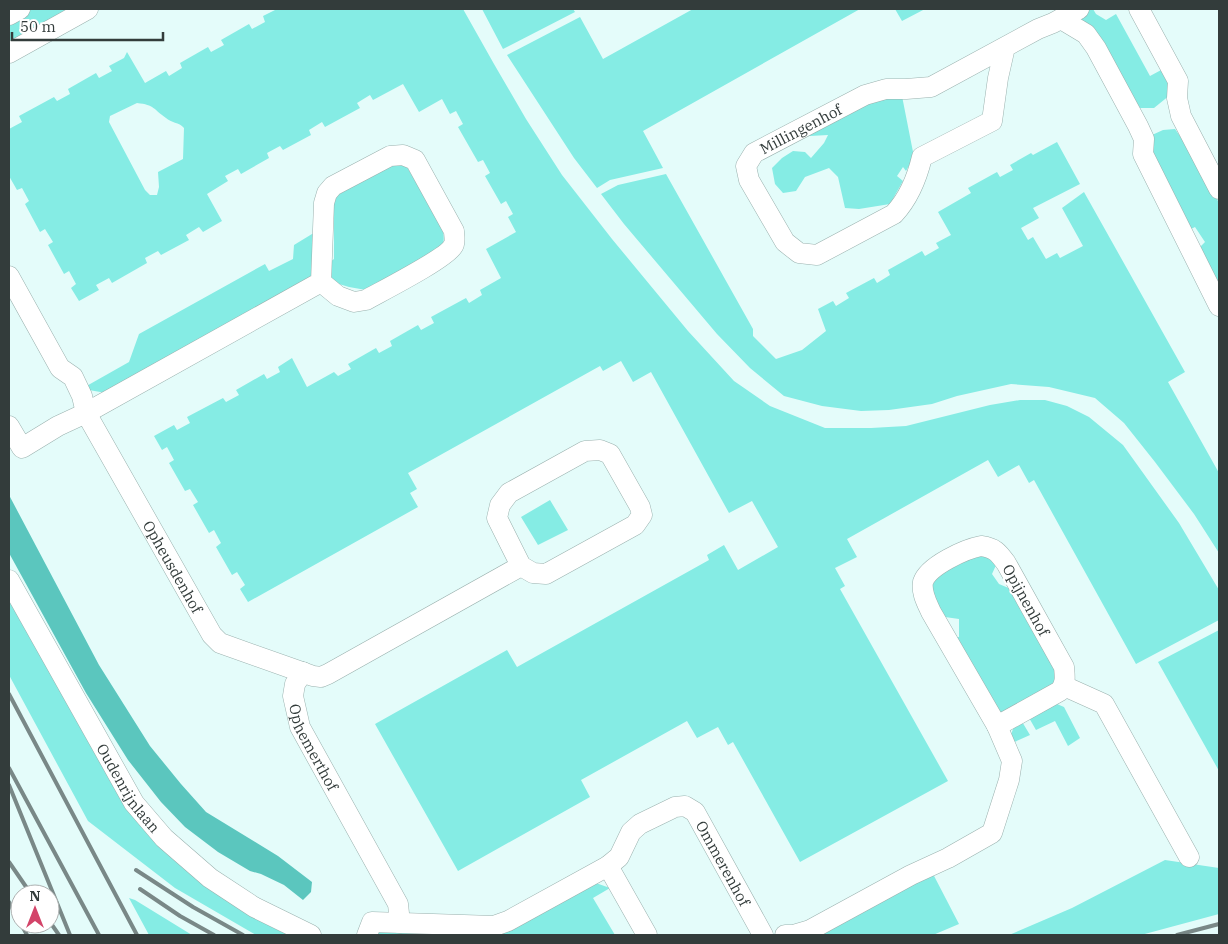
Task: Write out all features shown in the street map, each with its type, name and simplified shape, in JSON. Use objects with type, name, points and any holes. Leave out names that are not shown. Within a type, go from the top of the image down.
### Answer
[{"type":"street","points":[[9,15],[20,9]]},
{"type":"street","points":[[9,53],[88,9]]},
{"type":"street","name":"Millingenhof","points":[[1005,47],[998,78],[992,121],[922,158],[919,172],[903,205],[894,214],[817,255],[799,253],[785,242],[749,180],[746,166],[754,153],[865,95],[886,89],[931,87],[1038,29],[1079,9]]},
{"type":"street","points":[[1139,9],[1178,81],[1177,98],[1181,116],[1219,189]]},
{"type":"street","points":[[1061,19],[1086,34],[1096,48],[1138,126],[1144,139],[1143,154],[1219,306]]},
{"type":"street","points":[[390,156],[403,156],[415,160],[454,231],[455,241],[453,248],[442,258],[366,300],[354,302],[338,296],[321,282],[324,203],[327,193],[333,186],[390,156]]},
{"type":"street","name":"Opheusdenhof","points":[[9,276],[60,368],[73,377],[82,396],[86,413],[212,636],[220,642],[303,672]]},
{"type":"street","points":[[9,426],[22,448],[58,426],[86,413],[321,282]]},
{"type":"street","points":[[600,450],[610,454],[640,506],[642,515],[634,525],[546,574],[533,573],[521,566],[498,518],[500,505],[510,493],[585,451],[600,450]]},
{"type":"street","name":"Opijnenhof","points":[[785,935],[793,935],[810,930],[992,833],[1009,780],[1012,761],[996,726],[931,612],[923,592],[924,582],[930,571],[950,558],[973,547],[989,547],[998,552],[1006,563],[1064,668],[1066,678],[1064,686]]},
{"type":"street","points":[[303,672],[313,676],[328,674],[521,566]]},
{"type":"street","name":"Oudenrijnlaan","points":[[9,580],[134,804],[164,838],[210,878],[254,907],[311,935]]},
{"type":"street","name":"Ophemerthof","points":[[303,672],[295,684],[293,696],[300,727],[398,904],[400,923]]},
{"type":"street","points":[[996,726],[1060,691],[1064,686],[1104,704],[1190,857]]},
{"type":"street","name":"Ommerenhof","points":[[400,923],[494,926],[508,921],[608,866],[619,857],[631,832],[640,824],[675,808],[685,806],[695,812],[713,859],[735,898],[763,935]]},
{"type":"street","points":[[608,866],[647,935]]},
{"type":"street","points":[[367,935],[372,922],[400,923]]},
{"type":"shaded area","points":[[28,9],[75,9],[9,45],[9,19]]},
{"type":"shaded area","points":[[277,9],[463,9],[526,119],[562,175],[688,331],[734,381],[770,406],[825,428],[906,426],[990,405],[1020,400],[1045,400],[1067,406],[1089,417],[1123,445],[1179,523],[1219,590],[1219,620],[1136,664],[1034,480],[1029,483],[1019,465],[998,477],[988,460],[847,539],[857,557],[835,568],[845,586],[840,589],[948,781],[800,862],[733,742],[728,745],[718,727],[697,738],[687,721],[581,780],[590,797],[458,871],[375,724],[507,650],[517,667],[709,560],[707,555],[724,545],[738,570],[778,547],[752,501],[729,513],[651,372],[633,382],[621,361],[603,371],[600,366],[408,473],[417,489],[410,493],[418,507],[248,602],[240,589],[245,585],[237,572],[232,575],[216,547],[221,543],[214,530],[209,533],[193,505],[198,502],[190,489],[185,491],[169,463],[174,460],[167,447],[162,450],[154,436],[174,425],[177,430],[190,423],[187,417],[223,398],[226,402],[239,395],[236,390],[264,374],[267,379],[280,372],[278,367],[292,358],[307,387],[334,372],[338,376],[351,369],[348,364],[376,348],[379,353],[392,346],[390,341],[418,325],[421,330],[434,323],[431,317],[466,298],[469,303],[482,295],[480,290],[501,278],[486,249],[516,232],[508,217],[513,214],[506,201],[501,204],[485,176],[490,173],[483,160],[478,162],[458,127],[463,124],[456,111],[450,114],[442,99],[419,112],[403,84],[373,100],[370,95],[357,103],[360,108],[325,127],[322,122],[309,130],[311,135],[283,150],[280,146],[267,153],[269,158],[241,174],[238,169],[225,176],[228,181],[207,194],[222,221],[203,232],[199,227],[186,235],[189,240],[161,255],[158,251],[145,258],[147,263],[112,283],[109,278],[96,285],[99,290],[79,301],[71,288],[76,284],[69,271],[64,274],[48,245],[53,242],[45,229],[40,232],[25,204],[29,201],[22,188],[17,190],[9,176],[9,129],[22,122],[19,116],[54,97],[57,101],[70,94],[68,89],[96,73],[99,78],[112,71],[109,66],[124,58],[127,52],[145,83],[166,71],[169,76],[182,68],[180,63],[208,47],[211,52],[224,45],[221,40],[249,24],[252,29],[265,22],[263,16]],"holes":[[[137,103],[151,106],[168,120],[184,128],[183,159],[158,172],[159,187],[157,195],[150,195],[145,190],[109,122],[110,116]]]},
{"type":"shaded area","points":[[482,9],[573,9],[575,12],[503,49]]},
{"type":"shaded area","points":[[693,9],[860,9],[643,131],[663,168],[610,180],[597,188],[574,158],[507,55],[580,17],[603,59]]},
{"type":"shaded area","points":[[895,9],[925,9],[902,21]]},
{"type":"shaded area","points":[[1085,9],[1093,9],[1096,14],[1106,20],[1116,14],[1150,76],[1163,69],[1170,81],[1170,95],[1154,108],[1140,108],[1075,15]]},
{"type":"shaded area","points":[[902,96],[914,157],[906,171],[903,167],[897,176],[903,181],[890,204],[859,209],[845,208],[838,177],[829,168],[805,177],[796,191],[783,193],[775,184],[772,168],[782,158],[793,151],[805,152],[811,158],[824,143],[828,135],[792,137],[849,106]]},
{"type":"shaded area","points":[[1175,129],[1192,153],[1219,203],[1219,286],[1199,248],[1205,242],[1195,227],[1187,231],[1153,166],[1152,135],[1163,130]]},
{"type":"shaded area","points":[[1057,142],[1080,184],[1033,208],[1039,218],[1021,228],[1028,240],[1033,237],[1046,259],[1057,253],[1060,258],[1083,246],[1062,208],[1084,192],[1185,372],[1168,382],[1219,473],[1219,553],[1194,514],[1124,423],[1095,398],[1049,387],[1011,384],[957,396],[932,404],[889,410],[861,411],[822,406],[784,396],[750,368],[717,334],[601,194],[618,185],[666,174],[753,329],[753,336],[776,359],[802,350],[826,331],[818,309],[833,301],[836,306],[849,298],[846,293],[874,278],[877,283],[890,275],[888,270],[922,251],[925,256],[939,248],[936,243],[951,235],[938,212],[971,193],[968,188],[997,172],[1000,177],[1013,170],[1010,165],[1031,153],[1033,155]]},
{"type":"shaded area","points":[[398,164],[407,167],[442,227],[444,238],[441,248],[366,290],[339,284],[330,277],[330,262],[334,259],[334,219],[330,216],[333,196],[389,165]]},
{"type":"shaded area","points":[[312,234],[316,234],[313,273],[309,279],[106,393],[83,388],[129,362],[139,334],[265,264],[269,271],[293,259],[294,245]]},
{"type":"shaded area","points":[[9,495],[99,665],[150,746],[206,812],[278,856],[312,882],[311,892],[303,900],[284,885],[250,871],[218,852],[185,827],[161,802],[128,760],[86,693],[9,553]]},
{"type":"shaded area","points":[[550,500],[568,530],[538,545],[521,517]]},
{"type":"shaded area","points":[[977,552],[997,563],[992,574],[999,584],[1011,589],[1053,662],[1057,683],[1006,714],[992,710],[952,637],[959,637],[959,619],[945,617],[935,605],[932,587],[936,577]]},
{"type":"shaded area","points":[[9,597],[127,803],[290,935],[256,935],[175,888],[88,821],[9,675]]},
{"type":"shaded area","points":[[1219,630],[1219,771],[1158,662]]},
{"type":"shaded area","points":[[1057,704],[1064,707],[1080,738],[1068,746],[1055,721],[1036,730],[1028,716],[1046,706]]},
{"type":"shaded area","points":[[1021,720],[1030,735],[1010,744],[1012,730]]},
{"type":"shaded area","points":[[1165,860],[1219,868],[1219,914],[1141,935],[1009,935],[1072,908]]},
{"type":"shaded area","points":[[932,872],[959,924],[933,935],[812,935]]},
{"type":"shaded area","points":[[593,882],[610,888],[593,898],[615,935],[375,935],[380,930],[499,931]]},
{"type":"shaded area","points":[[129,898],[135,900],[192,935],[149,935]]},
{"type":"railway","points":[[9,694],[137,935]]},
{"type":"railway","points":[[9,768],[99,935]]},
{"type":"railway","points":[[9,785],[70,935]]},
{"type":"railway","points":[[9,862],[24,884]]},
{"type":"railway","points":[[136,870],[193,907],[243,935]]},
{"type":"railway","points":[[140,889],[180,916],[214,935]]},
{"type":"railway","points":[[1177,935],[1219,924]]}]
